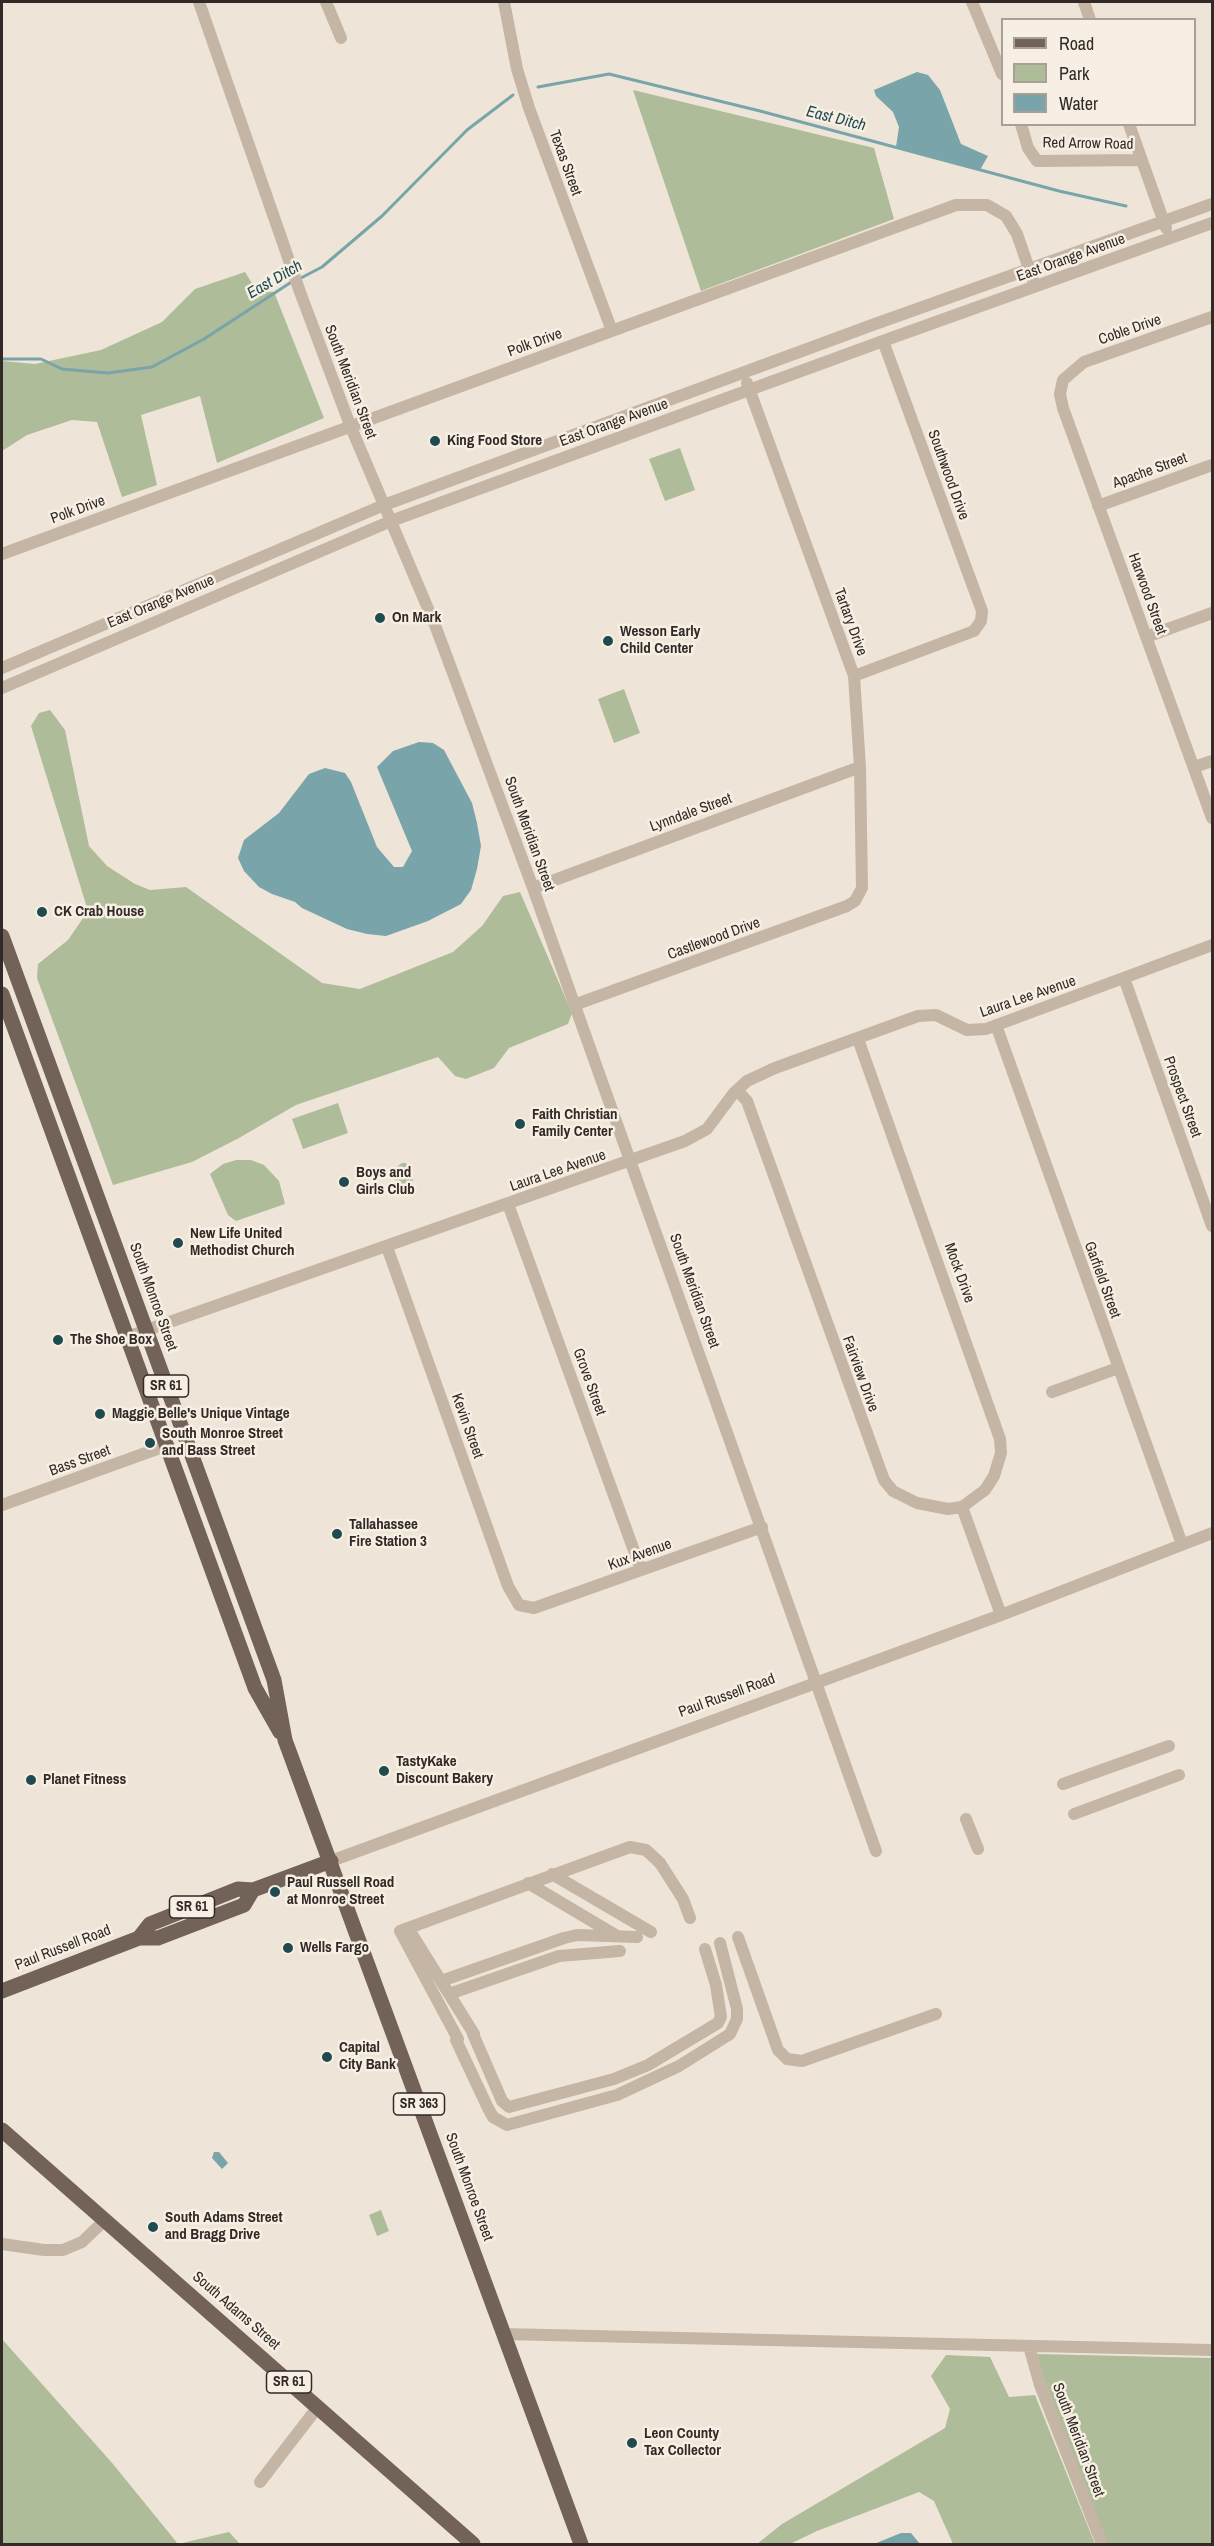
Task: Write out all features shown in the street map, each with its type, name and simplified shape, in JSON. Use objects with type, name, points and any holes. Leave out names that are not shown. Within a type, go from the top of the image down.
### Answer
[{"type":"main road","name":"South Monroe Street","points":[[2,936],[274,1680],[285,1740]]},
{"type":"main road","name":"South Monroe Street","points":[[2,994],[237,1639],[258,1695],[285,1740],[331,1861],[581,2544]]},
{"type":"main road","points":[[198,1529],[216,1522]]},
{"type":"main road","points":[[237,1639],[252,1650],[263,1650]]},
{"type":"main road","name":"Paul Russell Road","points":[[2,1991],[139,1938],[150,1924],[238,1890],[253,1890],[331,1861]]},
{"type":"main road","name":"South Adams Street","points":[[2,2130],[473,2544]]},
{"type":"street","name":"South Meridian Street","points":[[199,2],[286,253],[350,425],[435,625],[533,888],[876,1851]]},
{"type":"street","points":[[326,2],[341,38]]},
{"type":"street","name":"Texas Street","points":[[504,2],[517,69],[529,108],[612,331]]},
{"type":"street","points":[[972,2],[1001,72]]},
{"type":"street","points":[[1084,2],[1089,18]]},
{"type":"street","name":"Red Arrow Road","points":[[1022,126],[1028,148],[1037,161],[1142,160]]},
{"type":"street","points":[[1129,126],[1169,239]]},
{"type":"street","name":"East Orange Avenue","points":[[2,668],[384,505],[1212,204]]},
{"type":"street","name":"Polk Drive","points":[[2,554],[956,205],[987,205],[1006,216],[1017,234],[1035,286]]},
{"type":"street","name":"East Orange Avenue","points":[[2,688],[391,521],[883,340],[1212,223]]},
{"type":"street","name":"Coble Drive","points":[[1063,380],[1074,368],[1084,363],[1212,317]]},
{"type":"street","name":"Southwood Drive","points":[[854,676],[959,639],[974,631],[981,621],[982,611],[883,340]]},
{"type":"street","name":"Tartary Drive","points":[[743,373],[854,676],[863,866],[859,894]]},
{"type":"street","name":"Harwood Street","points":[[1063,380],[1060,394],[1063,408],[1212,818]]},
{"type":"street","name":"Apache Street","points":[[1098,506],[1212,465]]},
{"type":"street","points":[[1146,637],[1212,613]]},
{"type":"street","points":[[1194,767],[1212,761]]},
{"type":"street","name":"Lynndale Street","points":[[533,888],[860,767]]},
{"type":"street","name":"Castlewood Drive","points":[[574,1005],[847,906],[855,901],[859,894]]},
{"type":"street","name":"Laura Lee Avenue","points":[[128,1337],[632,1162],[699,1135],[737,1090],[763,1073],[918,1016],[943,1018],[967,1030],[996,1025],[1212,945]]},
{"type":"street","name":"Prospect Street","points":[[1124,978],[1212,1226]]},
{"type":"street","name":"Garfield Street","points":[[996,1025],[1182,1544]]},
{"type":"street","name":"Mock Drive","points":[[858,1039],[1000,1439],[1001,1453],[994,1476],[985,1490],[962,1507]]},
{"type":"street","name":"Fairview Drive","points":[[737,1090],[747,1101],[884,1480],[893,1491],[917,1503],[948,1509],[962,1507]]},
{"type":"street","name":"Grove Street","points":[[508,1204],[641,1570]]},
{"type":"street","name":"Kevin Street","points":[[387,1247],[508,1586],[514,1600],[527,1608]]},
{"type":"street","points":[[1052,1392],[1118,1368]]},
{"type":"street","name":"Bass Street","points":[[2,1505],[168,1445]]},
{"type":"street","points":[[962,1507],[1001,1615]]},
{"type":"street","name":"Kux Avenue","points":[[527,1608],[762,1527]]},
{"type":"street","name":"Paul Russell Road","points":[[331,1861],[1001,1615],[1212,1533]]},
{"type":"street","points":[[1063,1784],[1169,1746]]},
{"type":"street","points":[[1074,1814],[1179,1775]]},
{"type":"street","points":[[966,1819],[978,1849]]},
{"type":"street","points":[[690,1918],[676,1887],[660,1863],[646,1850],[630,1847],[400,1931],[457,2040],[488,2108],[493,2117],[507,2125],[617,2096],[663,2075],[730,2034],[737,2019],[737,2008],[720,1944]]},
{"type":"street","points":[[552,1874],[651,1932]]},
{"type":"street","points":[[528,1883],[618,1936]]},
{"type":"street","points":[[408,1928],[473,2034],[501,2101],[509,2107],[614,2079],[648,2065],[718,2023],[721,2017],[716,1985],[705,1949]]},
{"type":"street","points":[[441,1981],[577,1935],[637,1937]]},
{"type":"street","points":[[738,1937],[778,2050],[787,2059],[802,2061],[936,2014]]},
{"type":"street","points":[[449,1994],[559,1956],[621,1951]]},
{"type":"street","points":[[2,2244],[44,2250],[63,2250],[82,2242],[105,2220]]},
{"type":"street","points":[[503,2334],[1212,2350]]},
{"type":"street","name":"South Meridian Street","points":[[1029,2346],[1040,2385],[1102,2544]]},
{"type":"street","points":[[261,2482],[317,2408]]},
{"type":"green space","points":[[633,90],[874,148],[894,219],[701,291]]},
{"type":"green space","points":[[245,272],[257,291],[274,292],[324,418],[217,463],[200,396],[141,415],[157,485],[122,497],[97,422],[72,420],[27,435],[2,451],[2,361],[35,364],[101,350],[162,322],[195,289]]},
{"type":"green space","points":[[680,448],[695,490],[665,501],[649,459]]},
{"type":"green space","points":[[624,689],[640,733],[614,743],[598,699]]},
{"type":"green space","points":[[50,710],[65,730],[89,846],[107,866],[135,884],[150,890],[186,887],[322,983],[360,989],[453,952],[482,926],[503,896],[520,892],[572,1013],[568,1024],[509,1048],[494,1068],[466,1079],[455,1076],[438,1057],[296,1105],[192,1162],[113,1185],[37,978],[38,964],[68,940],[88,911],[31,726],[39,713]]},
{"type":"green space","points":[[338,1103],[348,1133],[303,1149],[292,1119]]},
{"type":"green space","points":[[236,1160],[251,1160],[264,1165],[279,1181],[285,1204],[236,1221],[228,1215],[210,1174],[223,1164]]},
{"type":"green space","points":[[406,1163],[413,1180],[409,1184],[400,1184],[394,1179],[395,1168]]},
{"type":"green space","points":[[381,2210],[389,2231],[377,2236],[369,2215]]},
{"type":"green space","points":[[2,2339],[113,2464],[178,2544],[2,2544]]},
{"type":"green space","points":[[1037,2354],[1212,2358],[1212,2544],[1107,2544],[1036,2358]]},
{"type":"green space","points":[[946,2355],[990,2357],[1009,2397],[1035,2395],[1095,2544],[953,2544],[934,2501],[919,2492],[817,2531],[790,2544],[757,2544],[782,2524],[945,2428],[950,2409],[931,2376]]},
{"type":"green space","points":[[229,2532],[239,2543],[237,2544],[178,2544]]},
{"type":"water","points":[[917,72],[928,75],[940,90],[961,144],[988,156],[980,170],[896,147],[899,127],[893,112],[876,96],[874,90]]},
{"type":"water","points":[[419,742],[433,743],[444,750],[472,803],[481,846],[471,890],[461,904],[428,921],[386,936],[367,934],[347,929],[302,908],[295,902],[272,894],[259,887],[244,871],[238,858],[244,840],[279,813],[309,774],[325,768],[345,773],[351,782],[377,847],[394,867],[403,867],[412,851],[377,767],[393,751]]},
{"type":"water","points":[[214,2152],[219,2152],[228,2163],[222,2169],[212,2158]]},
{"type":"water","points":[[901,2533],[911,2533],[920,2544],[874,2544]]},
{"type":"waterway","name":"East Ditch","points":[[538,87],[609,74],[760,111],[1059,191],[1126,206]]},
{"type":"waterway","name":"East Ditch","points":[[299,279],[322,267],[382,216],[467,130],[513,95]]},
{"type":"waterway","name":"East Ditch","points":[[2,359],[41,359],[62,369],[108,373],[152,367],[204,339],[293,281]]},
{"type":"place","name":"King Food Store","points":[[435,441]]},
{"type":"place","name":"On Mark","points":[[380,618]]},
{"type":"place","name":"Wesson Early Child Center","points":[[608,641]]},
{"type":"place","name":"CK Crab House","points":[[42,912]]},
{"type":"place","name":"Faith Christian Family Center","points":[[520,1124]]},
{"type":"place","name":"Boys and Girls Club","points":[[344,1182]]},
{"type":"place","name":"New Life United Methodist Church","points":[[178,1243]]},
{"type":"place","name":"The Shoe Box","points":[[58,1340]]},
{"type":"place","name":"Maggie Belle's Unique Vintage","points":[[100,1414]]},
{"type":"place","name":"South Monroe Street and Bass Street","points":[[150,1443]]},
{"type":"place","name":"Tallahassee Fire Station 3","points":[[337,1534]]},
{"type":"place","name":"TastyKake Discount Bakery","points":[[384,1771]]},
{"type":"place","name":"Planet Fitness","points":[[31,1780]]},
{"type":"place","name":"Paul Russell Road at Monroe Street","points":[[275,1892]]},
{"type":"place","name":"Wells Fargo","points":[[288,1948]]},
{"type":"place","name":"Capital City Bank","points":[[327,2057]]},
{"type":"place","name":"South Adams Street and Bragg Drive","points":[[153,2227]]},
{"type":"place","name":"Leon County Tax Collector","points":[[632,2443]]}]
